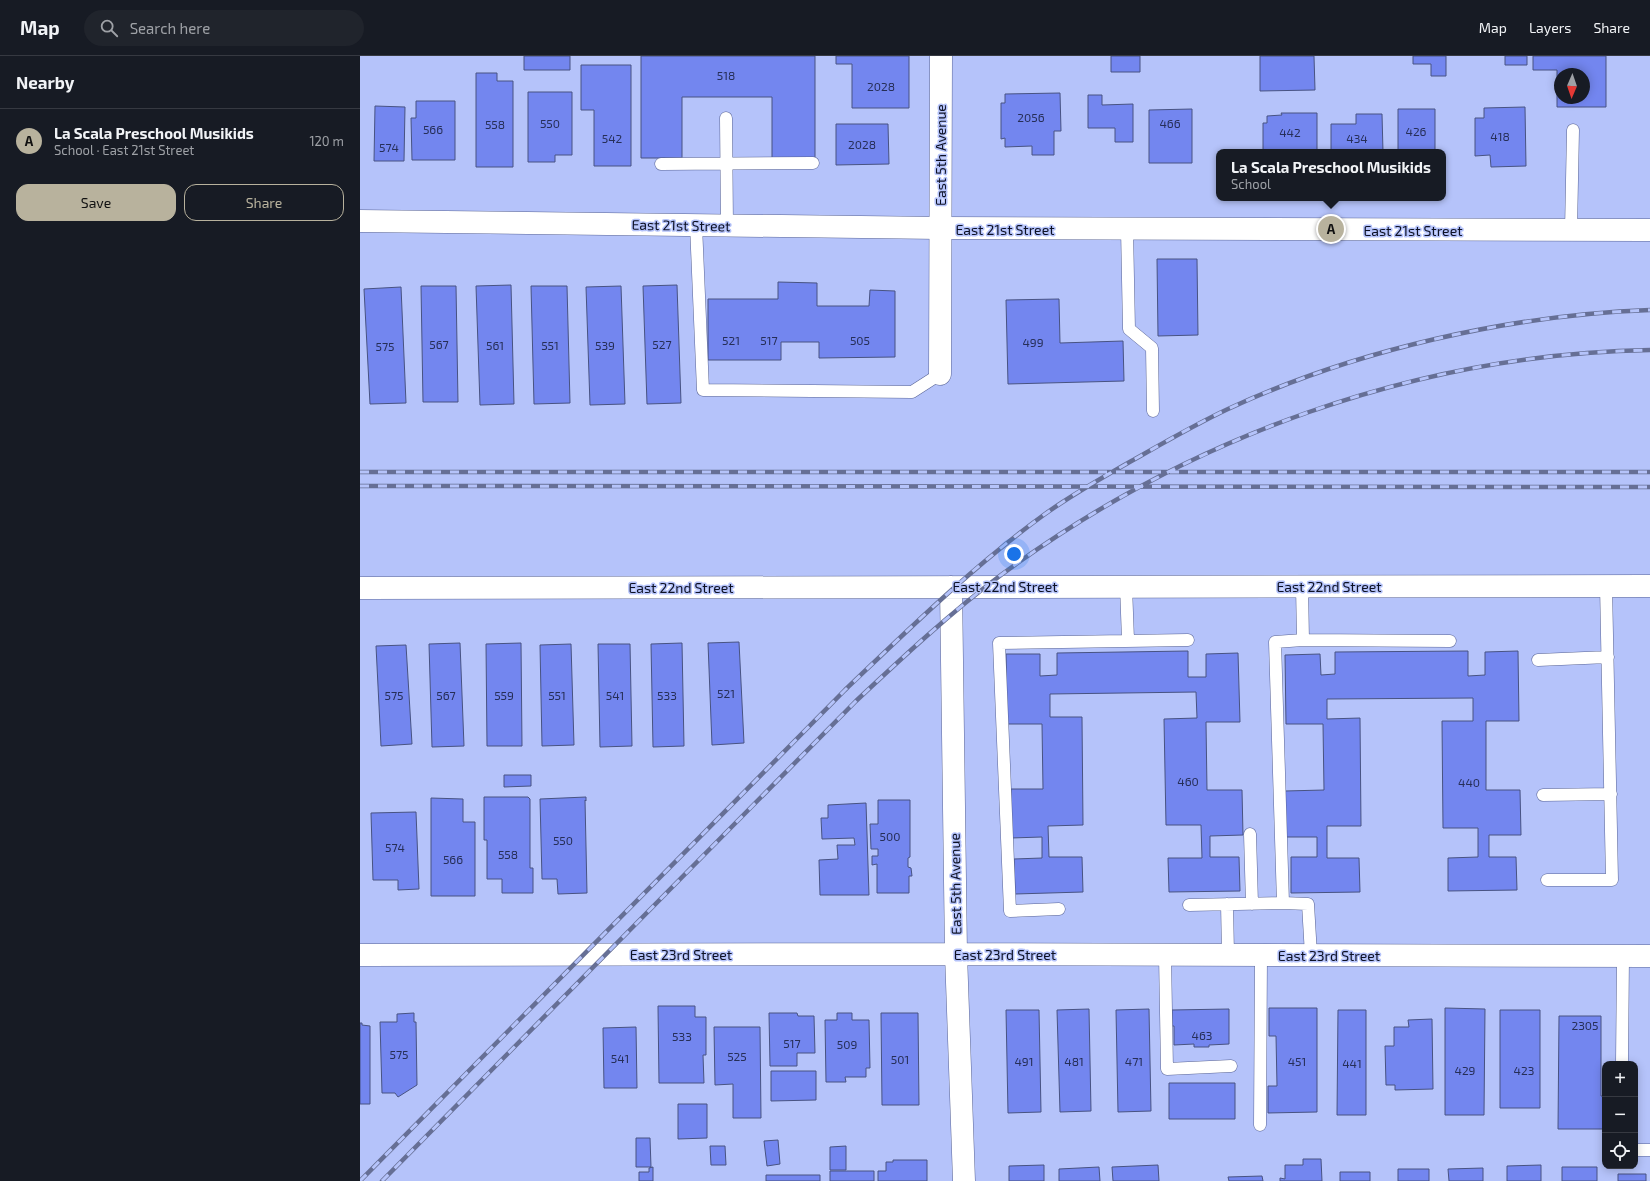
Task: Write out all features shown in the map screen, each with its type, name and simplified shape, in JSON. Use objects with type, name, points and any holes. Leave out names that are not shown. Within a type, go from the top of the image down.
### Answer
[{"type":"street","name":"East 5th Avenue","points":[[940,374],[941,56]]},
{"type":"street","name":"East 21st Street","points":[[360,222],[940,228],[1650,230]]},
{"type":"street","name":"East 22nd Street","points":[[360,588],[1650,586]]},
{"type":"street","name":"East 5th Avenue","points":[[951,587],[956,954],[964,1181]]},
{"type":"street","name":"East 23rd Street","points":[[360,955],[1228,954],[1650,956]]},
{"type":"lane","points":[[726,118],[727,226]]},
{"type":"lane","points":[[1571,230],[1573,130]]},
{"type":"lane","points":[[661,164],[813,163]]},
{"type":"lane","points":[[696,225],[703,390],[912,392],[940,374]]},
{"type":"lane","points":[[1126,229],[1129,329],[1152,348],[1153,411]]},
{"type":"lane","points":[[1126,586],[1128,640]]},
{"type":"lane","points":[[1302,586],[1303,640]]},
{"type":"lane","points":[[1547,880],[1612,880],[1606,586]]},
{"type":"lane","points":[[1059,909],[1010,911],[998,643],[1188,640]]},
{"type":"lane","points":[[1283,903],[1275,642],[1303,640],[1450,641]]},
{"type":"lane","points":[[1538,660],[1608,658]]},
{"type":"lane","points":[[1543,795],[1610,794]]},
{"type":"lane","points":[[1250,834],[1252,904]]},
{"type":"lane","points":[[1189,905],[1283,903],[1308,904],[1311,955]]},
{"type":"lane","points":[[1227,904],[1228,954]]},
{"type":"lane","points":[[1165,955],[1167,1069],[1231,1066]]},
{"type":"lane","points":[[1260,1125],[1261,955]]},
{"type":"lane","points":[[1622,1061],[1623,956]]},
{"type":"lane","points":[[1638,1150],[1650,1150]]},
{"type":"building","points":[[524,56],[570,56],[570,70],[524,70]]},
{"type":"building","points":[[641,56],[815,56],[815,158],[772,158],[772,97],[682,97],[682,158],[641,158]]},
{"type":"building","points":[[836,56],[909,56],[909,108],[852,108],[852,64],[836,64]]},
{"type":"building","points":[[1111,56],[1140,56],[1140,72],[1111,72]]},
{"type":"building","points":[[1260,56],[1314,56],[1315,90],[1260,91]]},
{"type":"building","points":[[1413,56],[1446,56],[1446,76],[1431,76],[1431,64],[1413,64]]},
{"type":"building","points":[[1505,56],[1527,56],[1527,65],[1505,65]]},
{"type":"building","points":[[1533,56],[1606,56],[1606,107],[1557,107],[1557,104],[1590,104],[1590,68],[1554,68],[1554,70],[1533,70]]},
{"type":"building","points":[[581,65],[631,65],[631,166],[594,166],[594,110],[581,110]]},
{"type":"building","points":[[476,73],[497,73],[497,81],[513,81],[513,167],[476,167]]},
{"type":"building","points":[[528,92],[572,92],[572,155],[555,155],[555,162],[528,162]]},
{"type":"building","points":[[1060,93],[1061,131],[1054,131],[1054,155],[1032,155],[1032,146],[1005,147],[1005,138],[1001,139],[1001,103],[1005,103],[1005,94]]},
{"type":"building","points":[[1088,95],[1102,95],[1102,105],[1133,104],[1133,142],[1115,142],[1115,128],[1088,128]]},
{"type":"building","points":[[416,101],[455,101],[455,160],[412,160],[411,118],[416,118]]},
{"type":"building","points":[[375,106],[405,107],[404,161],[374,161]]},
{"type":"building","points":[[1525,107],[1526,166],[1491,167],[1490,155],[1475,156],[1475,118],[1484,118],[1484,108]]},
{"type":"building","points":[[1192,109],[1192,163],[1149,163],[1149,110]]},
{"type":"building","points":[[1398,109],[1435,109],[1435,149],[1398,149]]},
{"type":"building","points":[[1281,113],[1317,113],[1317,149],[1263,149],[1263,123],[1267,123],[1267,116],[1282,115]]},
{"type":"building","points":[[1356,114],[1382,114],[1383,149],[1331,149],[1331,124],[1356,124]]},
{"type":"building","points":[[836,124],[888,124],[889,164],[836,165]]},
{"type":"building","points":[[1157,259],[1197,259],[1198,335],[1158,336]]},
{"type":"building","points":[[778,282],[817,283],[817,306],[869,306],[870,290],[895,291],[895,357],[819,358],[819,342],[781,342],[781,360],[708,360],[708,299],[778,299]]},
{"type":"building","points":[[511,285],[514,404],[480,405],[476,286]]},
{"type":"building","points":[[677,285],[681,403],[647,404],[643,286]]},
{"type":"building","points":[[421,286],[456,286],[458,402],[423,402]]},
{"type":"building","points":[[531,286],[567,286],[570,403],[534,404]]},
{"type":"building","points":[[621,286],[625,404],[590,405],[586,287]]},
{"type":"building","points":[[401,287],[406,403],[370,404],[364,289]]},
{"type":"building","points":[[1059,299],[1060,343],[1123,341],[1124,381],[1008,384],[1006,300]]},
{"type":"building","points":[[739,642],[744,743],[712,745],[708,643]]},
{"type":"building","points":[[460,643],[464,746],[432,747],[429,644]]},
{"type":"building","points":[[521,643],[522,746],[487,746],[486,644]]},
{"type":"building","points":[[682,643],[684,746],[653,747],[651,644]]},
{"type":"building","points":[[571,644],[574,745],[542,746],[540,645]]},
{"type":"building","points":[[598,644],[630,644],[632,746],[600,747]]},
{"type":"building","points":[[406,645],[412,744],[381,746],[376,646]]},
{"type":"building","points":[[1188,651],[1188,677],[1206,677],[1206,654],[1238,653],[1240,722],[1206,722],[1207,790],[1242,790],[1243,835],[1210,836],[1210,857],[1239,857],[1240,891],[1169,892],[1168,858],[1202,858],[1201,825],[1166,825],[1164,719],[1197,718],[1196,692],[1050,694],[1050,717],[1082,717],[1083,825],[1048,826],[1049,857],[1082,857],[1083,892],[1015,894],[1014,859],[1042,858],[1042,837],[1011,838],[1011,789],[1043,789],[1042,724],[1007,724],[1006,654],[1040,654],[1040,676],[1057,675],[1057,653]]},
{"type":"building","points":[[1468,651],[1468,676],[1485,675],[1485,652],[1518,651],[1519,721],[1486,721],[1486,790],[1520,790],[1521,835],[1489,835],[1489,857],[1516,857],[1517,890],[1448,891],[1448,858],[1478,857],[1478,828],[1443,828],[1442,721],[1473,721],[1473,698],[1327,699],[1327,719],[1360,718],[1361,826],[1327,826],[1327,858],[1359,858],[1360,892],[1291,893],[1291,857],[1317,857],[1317,837],[1285,837],[1285,791],[1324,790],[1323,724],[1286,724],[1285,655],[1320,654],[1321,675],[1335,674],[1335,652]]},
{"type":"building","points":[[504,775],[531,775],[531,786],[504,787]]},
{"type":"building","points":[[484,797],[528,797],[530,799],[530,868],[533,868],[533,893],[502,893],[502,879],[487,879],[487,840],[484,840]]},
{"type":"building","points":[[586,797],[587,893],[558,894],[557,879],[542,879],[540,799]]},
{"type":"building","points":[[431,798],[463,799],[463,822],[475,822],[475,896],[431,896]]},
{"type":"building","points":[[878,800],[910,800],[910,857],[908,858],[908,867],[911,868],[912,876],[909,876],[909,893],[877,893],[877,864],[872,865],[872,856],[878,856],[878,849],[871,849],[870,824],[878,824]]},
{"type":"building","points":[[866,803],[869,895],[820,895],[819,860],[838,859],[837,845],[855,845],[854,838],[822,839],[821,818],[828,818],[828,805]]},
{"type":"building","points":[[416,812],[419,889],[398,890],[398,880],[373,880],[371,813]]},
{"type":"building","points":[[658,1006],[695,1006],[695,1017],[706,1017],[706,1055],[703,1055],[704,1083],[659,1083]]},
{"type":"building","points":[[1269,1008],[1317,1008],[1317,1112],[1268,1113],[1268,1086],[1277,1086],[1276,1036],[1269,1036]]},
{"type":"building","points":[[1445,1008],[1485,1009],[1484,1115],[1445,1115]]},
{"type":"building","points":[[1089,1009],[1091,1111],[1060,1112],[1057,1010]]},
{"type":"building","points":[[1149,1009],[1151,1111],[1118,1112],[1116,1010]]},
{"type":"building","points":[[1229,1009],[1229,1044],[1209,1045],[1209,1047],[1194,1047],[1194,1044],[1174,1045],[1172,1010]]},
{"type":"building","points":[[1006,1010],[1039,1010],[1041,1112],[1008,1113]]},
{"type":"building","points":[[1338,1010],[1366,1010],[1366,1115],[1337,1115]]},
{"type":"building","points":[[1500,1010],[1540,1010],[1540,1108],[1500,1108]]},
{"type":"building","points":[[414,1013],[414,1022],[416,1022],[417,1085],[398,1097],[395,1093],[382,1093],[380,1022],[397,1022],[397,1014]]},
{"type":"building","points":[[769,1013],[797,1013],[798,1016],[814,1016],[815,1053],[797,1053],[797,1066],[770,1066]]},
{"type":"building","points":[[837,1013],[852,1013],[852,1020],[869,1020],[870,1068],[866,1068],[866,1077],[845,1077],[846,1082],[826,1082],[825,1020],[837,1020]]},
{"type":"building","points":[[881,1013],[918,1013],[919,1105],[882,1105]]},
{"type":"building","points":[[1559,1016],[1601,1016],[1602,1129],[1558,1129]]},
{"type":"building","points":[[1432,1019],[1433,1089],[1395,1090],[1395,1085],[1386,1085],[1385,1046],[1394,1046],[1394,1027],[1409,1027],[1408,1020]]},
{"type":"building","points":[[360,1023],[362,1023],[362,1025],[370,1026],[370,1104],[360,1104]]},
{"type":"building","points":[[636,1027],[637,1088],[604,1088],[603,1028]]},
{"type":"building","points":[[714,1027],[760,1027],[761,1118],[733,1118],[733,1084],[715,1085]]},
{"type":"building","points":[[771,1071],[816,1071],[816,1100],[771,1101]]},
{"type":"building","points":[[1169,1083],[1235,1083],[1235,1119],[1169,1119]]},
{"type":"building","points":[[678,1104],[707,1104],[707,1138],[678,1139]]},
{"type":"building","points":[[636,1138],[650,1138],[651,1167],[636,1167]]},
{"type":"building","points":[[778,1140],[780,1164],[767,1166],[764,1141]]},
{"type":"building","points":[[710,1146],[725,1146],[726,1165],[711,1165]]},
{"type":"building","points":[[846,1146],[846,1170],[830,1170],[830,1147]]},
{"type":"building","points":[[1303,1159],[1321,1159],[1322,1181],[1280,1181],[1280,1178],[1285,1179],[1285,1165],[1303,1165]]},
{"type":"building","points":[[893,1160],[927,1160],[927,1181],[878,1181],[878,1171],[886,1171],[886,1162],[893,1162]]},
{"type":"building","points":[[1044,1165],[1044,1181],[1009,1181],[1009,1166]]},
{"type":"building","points":[[1158,1165],[1159,1181],[1113,1181],[1112,1167]]},
{"type":"building","points":[[1541,1165],[1541,1181],[1507,1181],[1507,1166]]},
{"type":"building","points":[[653,1167],[653,1181],[639,1181],[639,1172],[649,1172],[649,1168]]},
{"type":"building","points":[[1099,1167],[1100,1181],[1059,1181],[1059,1169]]},
{"type":"building","points":[[1562,1167],[1597,1167],[1597,1181],[1562,1181]]},
{"type":"building","points":[[1483,1168],[1483,1181],[1449,1181],[1448,1169]]},
{"type":"building","points":[[1398,1169],[1429,1169],[1429,1181],[1398,1181]]},
{"type":"building","points":[[830,1171],[874,1171],[874,1181],[830,1181]]},
{"type":"building","points":[[1340,1172],[1370,1172],[1370,1181],[1340,1181]]},
{"type":"building","points":[[1618,1174],[1646,1174],[1646,1181],[1618,1181]]},
{"type":"building","points":[[766,1175],[820,1175],[820,1181],[766,1181]]},
{"type":"building","points":[[1262,1176],[1263,1181],[1229,1181],[1228,1177]]},
{"type":"railway","points":[[360,1181],[845,690],[917,621],[967,576],[1045,514],[1112,472],[1216,415],[1277,388],[1328,369],[1380,353],[1434,339],[1488,328],[1543,319],[1597,313],[1650,310]]},
{"type":"railway","points":[[382,1181],[856,701],[963,605],[1001,575],[1073,526],[1149,482],[1227,444],[1308,412],[1392,387],[1477,367],[1563,355],[1650,350]]},
{"type":"railway","points":[[360,472],[1650,472]]},
{"type":"railway","points":[[360,486],[1650,487]]},
{"type":"place","name":"La Scala Preschool Musikids","points":[[1331,229]]}]
